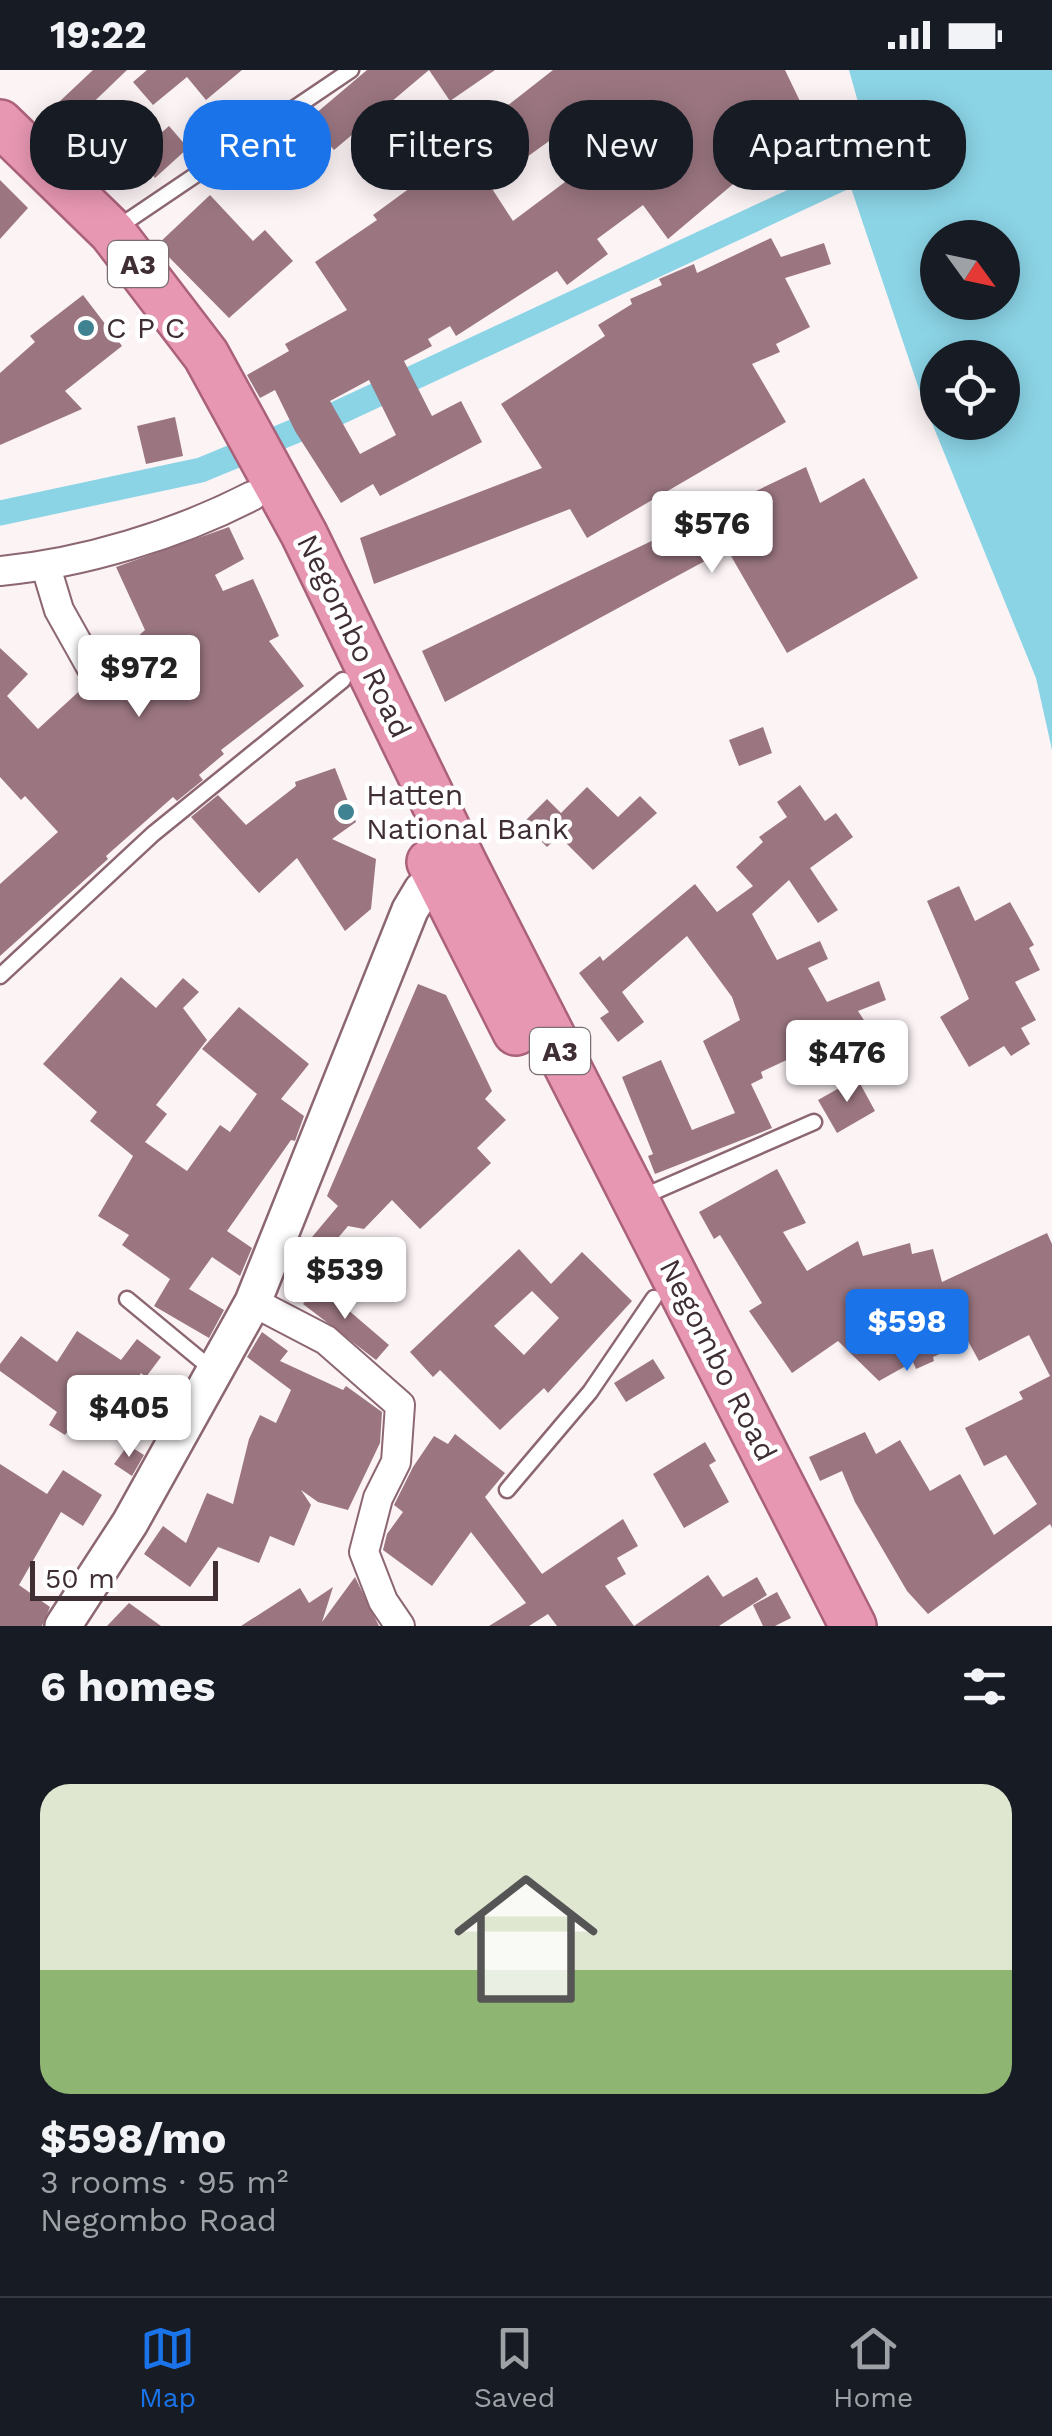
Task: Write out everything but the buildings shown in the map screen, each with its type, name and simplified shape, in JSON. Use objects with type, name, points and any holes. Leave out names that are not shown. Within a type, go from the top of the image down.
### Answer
[{"type":"highway","name":"Negombo Road","points":[[0,123],[112,232],[206,354],[234,435],[343,680],[636,1199],[853,1626]]},
{"type":"highway","name":"Negombo Road","points":[[0,164],[110,276],[192,389],[234,435]]},
{"type":"highway","name":"Negombo Road","points":[[256,486],[451,870],[654,1298],[820,1626]]},
{"type":"street","points":[[0,572],[46,567],[212,517],[256,486]]},
{"type":"street","points":[[46,567],[59,610],[91,667]]},
{"type":"street","points":[[63,1626],[130,1524],[253,1302],[410,910],[451,870]]},
{"type":"street","points":[[253,1302],[326,1340],[400,1405],[396,1462],[378,1498],[364,1552],[382,1601],[400,1626]]},
{"type":"lane","points":[[112,232],[351,70]]},
{"type":"lane","points":[[0,976],[152,834],[343,680]]},
{"type":"lane","points":[[636,1199],[814,1122]]},
{"type":"lane","points":[[508,1490],[590,1392],[654,1298]]},
{"type":"lane","points":[[127,1300],[214,1372]]},
{"type":"water","points":[[849,70],[1052,70],[1052,750],[1036,678],[939,440],[1020,440],[1020,340],[920,340],[920,392],[852,190],[966,190],[966,100],[857,100]]},
{"type":"waterway","points":[[0,513],[201,470],[329,417],[817,190]]},
{"type":"place","name":"C P C","points":[[86,328]]},
{"type":"place","name":"Hatten National Bank","points":[[346,812]]}]
